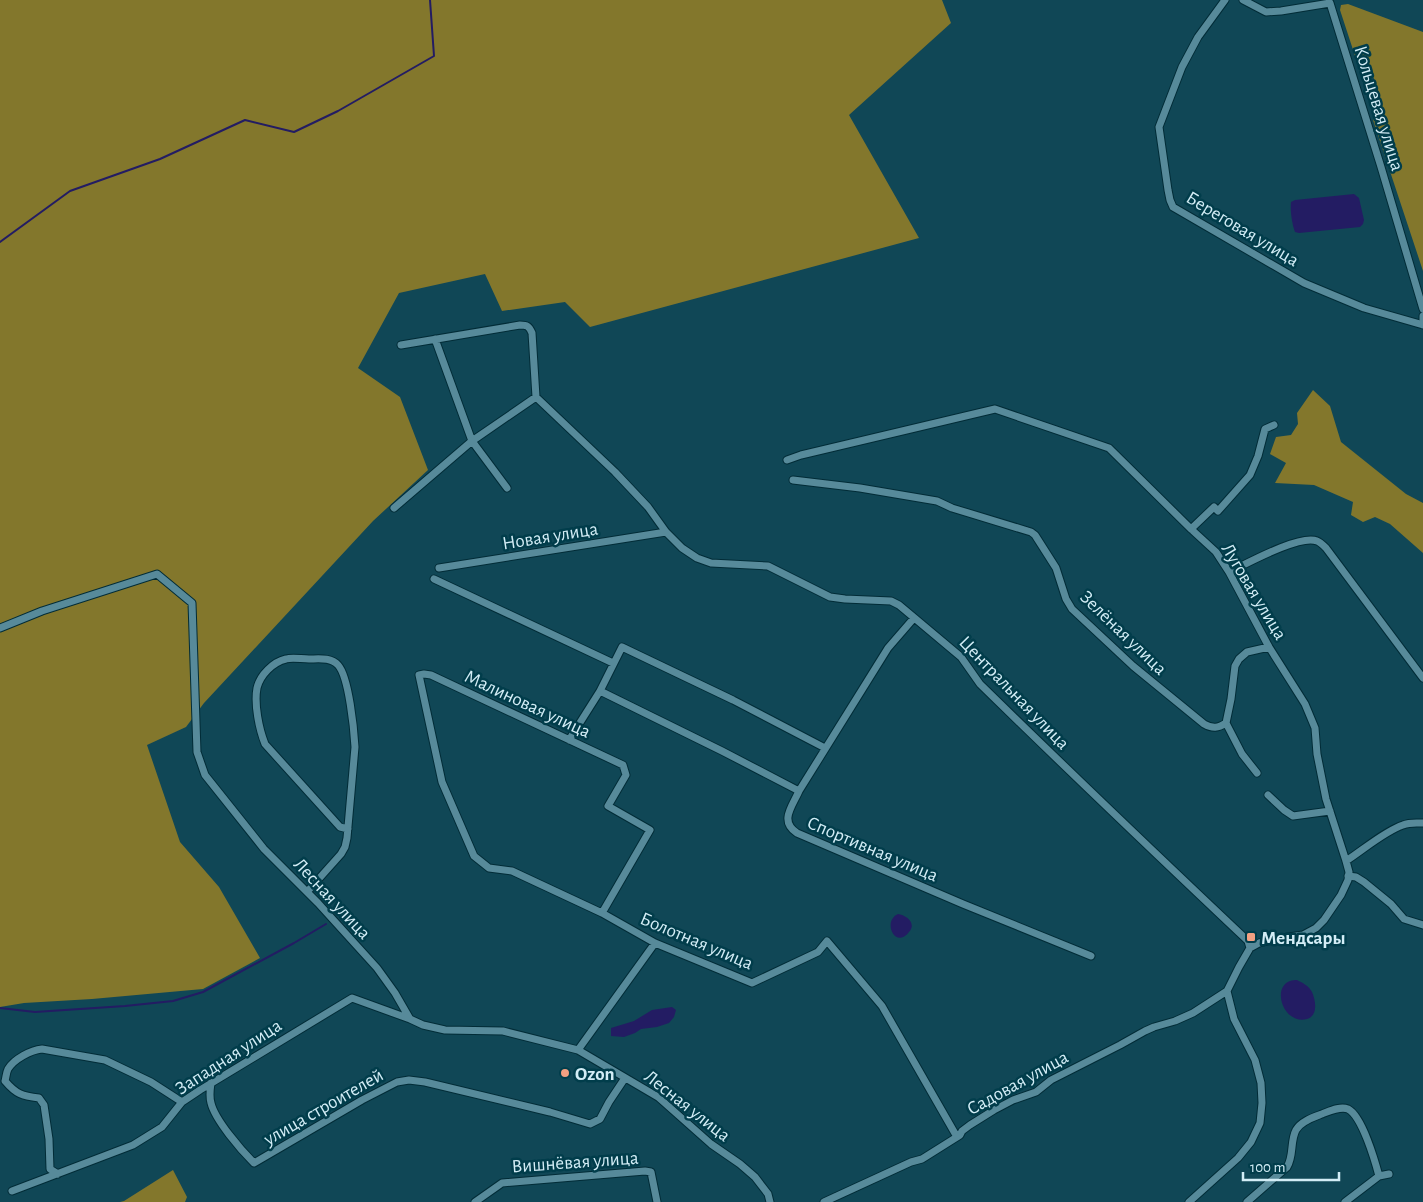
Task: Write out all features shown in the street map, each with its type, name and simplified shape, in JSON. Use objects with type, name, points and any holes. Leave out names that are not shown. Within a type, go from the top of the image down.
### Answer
[{"type":"street","name":"Береговая улица","points":[[1225,0],[1198,37],[1182,67],[1159,126],[1168,190],[1174,208],[1304,283],[1364,308],[1423,325]]},
{"type":"street","name":"Кольцевая улица","points":[[1243,0],[1266,12],[1280,12],[1330,2],[1423,310]]},
{"type":"street","points":[[1423,316],[1423,325]]},
{"type":"street","points":[[401,345],[520,324],[530,327],[536,397],[615,472],[648,507],[666,532]]},
{"type":"street","points":[[435,339],[472,441],[507,488]]},
{"type":"street","points":[[394,508],[472,441],[536,397]]},
{"type":"street","name":"Луговая улица","points":[[788,460],[801,455],[995,410],[1109,448],[1216,552],[1229,572],[1269,647],[1305,704],[1315,728],[1319,767],[1326,800],[1346,861],[1348,876]]},
{"type":"street","points":[[1192,529],[1214,507],[1218,511],[1250,475],[1258,456],[1265,429],[1274,425]]},
{"type":"street","name":"Зелёная улица","points":[[793,480],[937,500],[952,508],[1031,532],[1035,535],[1056,568],[1069,604],[1090,627],[1133,666],[1204,724],[1212,728],[1226,723]]},
{"type":"street","name":"Центральная улица","points":[[666,532],[682,548],[698,558],[711,563],[768,566],[830,597],[891,601],[905,609],[961,657],[980,684],[1249,945]]},
{"type":"street","name":"Новая улица","points":[[439,568],[666,532]]},
{"type":"street","points":[[1229,572],[1292,544],[1304,540],[1316,541],[1326,548],[1423,678]]},
{"type":"street","name":"Лесная улица","points":[[0,628],[42,611],[158,574],[192,603],[197,752],[205,775],[264,849],[307,892],[376,968],[395,993],[410,1019],[423,1025],[445,1030],[503,1031],[578,1050],[658,1097],[710,1144],[748,1170],[762,1185],[768,1194],[770,1202]]},
{"type":"street","points":[[434,578],[613,664]]},
{"type":"street","name":"Спортивная улица","points":[[914,618],[888,648],[799,791],[788,815],[790,829],[963,904],[1090,956]]},
{"type":"street","points":[[569,740],[600,691],[622,647],[733,700],[825,748]]},
{"type":"street","points":[[1257,773],[1242,754],[1226,723],[1235,666],[1239,658],[1247,652],[1269,647]]},
{"type":"street","points":[[307,892],[345,847],[348,829],[355,739],[342,671],[336,663],[327,659],[287,658],[275,663],[265,673],[258,686],[257,701],[261,733],[265,744],[340,827],[348,829]]},
{"type":"street","name":"Малиновая улица","points":[[474,856],[442,782],[419,675],[431,675],[623,765],[626,775],[608,806],[650,830],[602,913]]},
{"type":"street","points":[[600,691],[799,791]]},
{"type":"street","points":[[1268,795],[1293,816],[1330,811]]},
{"type":"street","points":[[1346,861],[1391,830],[1413,822],[1423,823]]},
{"type":"street","name":"Болотная улица","points":[[474,856],[489,868],[512,871],[602,913],[655,943],[752,983],[818,952],[827,941],[882,1006],[957,1137]]},
{"type":"street","points":[[1189,1202],[1238,1158],[1251,1142],[1260,1123],[1262,1103],[1255,1060],[1234,1019],[1227,991],[1249,945],[1275,938],[1303,935],[1316,928],[1324,920],[1341,895],[1348,876],[1356,877],[1364,882],[1391,904],[1404,919],[1423,925]]},
{"type":"street","points":[[578,1050],[655,943]]},
{"type":"street","name":"Садовая улица","points":[[824,1202],[911,1162],[922,1159],[957,1137],[970,1124],[994,1110],[1013,1100],[1036,1092],[1051,1080],[1145,1031],[1193,1013],[1227,991]]},
{"type":"street","name":"Западная улица","points":[[12,1191],[134,1145],[162,1127],[182,1102],[352,998],[410,1019]]},
{"type":"street","points":[[58,1174],[50,1169],[49,1139],[44,1105],[39,1098],[24,1096],[13,1091],[5,1081],[8,1070],[14,1062],[35,1050],[42,1049],[105,1060],[151,1082],[182,1102]]},
{"type":"street","name":"улица строителей","points":[[211,1083],[211,1104],[225,1129],[245,1155],[254,1163],[362,1100],[397,1082],[409,1080],[424,1082],[550,1112],[590,1124],[600,1119],[625,1078]]},
{"type":"street","points":[[1248,1202],[1290,1163],[1295,1131],[1299,1126],[1309,1119],[1341,1108],[1352,1112],[1356,1118],[1370,1144],[1379,1176]]},
{"type":"street","name":"Вишнёвая улица","points":[[474,1202],[502,1183],[645,1171],[651,1172],[657,1202]]},
{"type":"street","points":[[1345,1202],[1379,1176],[1389,1174]]},
{"type":"shaded area","points":[[0,0],[942,0],[951,23],[849,115],[919,238],[590,327],[565,302],[502,311],[485,274],[399,293],[358,368],[400,397],[428,470],[373,521],[204,703],[186,727],[147,745],[180,842],[219,887],[260,958],[203,989],[24,1003],[0,1007]]},
{"type":"shaded area","points":[[1348,4],[1423,32],[1423,271],[1373,120],[1378,115],[1380,109],[1377,88],[1370,68],[1357,62],[1340,10],[1341,5]]},
{"type":"shaded area","points":[[1354,194],[1359,198],[1364,220],[1360,227],[1295,232],[1291,217],[1291,202]]},
{"type":"shaded area","points":[[1313,390],[1330,406],[1341,442],[1406,494],[1423,503],[1423,553],[1390,524],[1375,517],[1363,522],[1351,515],[1353,502],[1314,485],[1275,483],[1286,463],[1270,454],[1276,437],[1291,435],[1298,424],[1297,413]]},
{"type":"shaded area","points":[[898,914],[910,920],[912,926],[904,937],[899,938],[895,936],[891,928],[893,918]]},
{"type":"shaded area","points":[[1297,980],[1312,992],[1315,1008],[1313,1015],[1307,1019],[1292,1017],[1283,1005],[1281,998],[1281,991],[1284,985]]},
{"type":"shaded area","points":[[672,1007],[676,1010],[674,1017],[669,1023],[641,1029],[624,1037],[611,1036],[611,1028],[634,1021],[652,1010]]},
{"type":"shaded area","points":[[173,1170],[187,1197],[185,1202],[120,1202],[124,1201]]},
{"type":"waterway","points":[[0,242],[70,191],[160,159],[245,120],[294,132],[338,111],[434,56],[430,0]]},
{"type":"waterway","points":[[0,1008],[35,1012],[173,1001],[203,992],[326,924]]},
{"type":"place","name":"Мендсары","points":[[1251,937]]},
{"type":"place","name":"Ozon","points":[[565,1073]]}]
